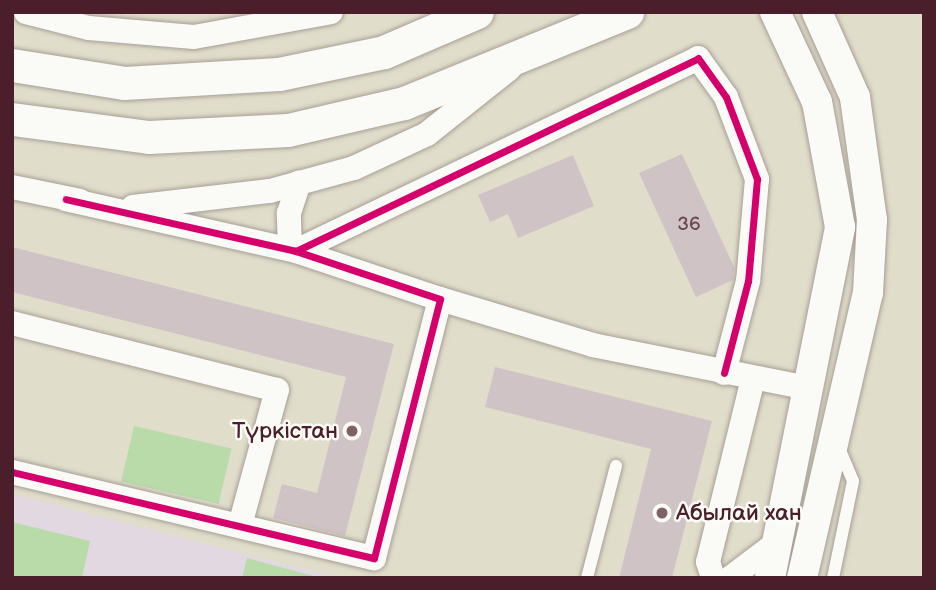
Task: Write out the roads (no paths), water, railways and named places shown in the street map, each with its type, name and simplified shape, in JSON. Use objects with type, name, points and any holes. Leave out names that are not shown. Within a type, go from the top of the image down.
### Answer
[{"type":"main road","points":[[12,65],[124,83],[265,76],[384,52],[477,12]]},
{"type":"main road","points":[[12,119],[53,130],[149,137],[288,130],[404,103],[522,59],[627,12]]},
{"type":"street","points":[[26,12],[89,28],[194,37],[331,12]]},
{"type":"street","points":[[770,578],[840,227],[817,102],[775,12]]},
{"type":"street","points":[[802,578],[836,442],[868,293],[872,220],[855,97],[817,12]]},
{"type":"street","points":[[293,250],[698,58],[726,96],[757,179],[748,281],[724,373]]},
{"type":"street","points":[[66,199],[130,207],[299,183],[354,168],[427,134],[522,59]]},
{"type":"street","points":[[293,250],[289,213],[299,183]]},
{"type":"street","points":[[12,187],[293,250],[440,299],[593,345],[753,379],[809,388]]},
{"type":"street","points":[[12,472],[240,525],[372,568],[440,299]]},
{"type":"street","points":[[12,323],[277,390],[240,525]]},
{"type":"street","points":[[713,578],[708,562],[753,379]]},
{"type":"street","points":[[730,578],[779,541]]},
{"type":"lane","points":[[833,578],[853,481],[836,442]]},
{"type":"lane","points":[[587,578],[616,466]]},
{"type":"place","name":"Түркістан","points":[[352,431]]},
{"type":"place","name":"Абылай хан","points":[[662,513]]}]
